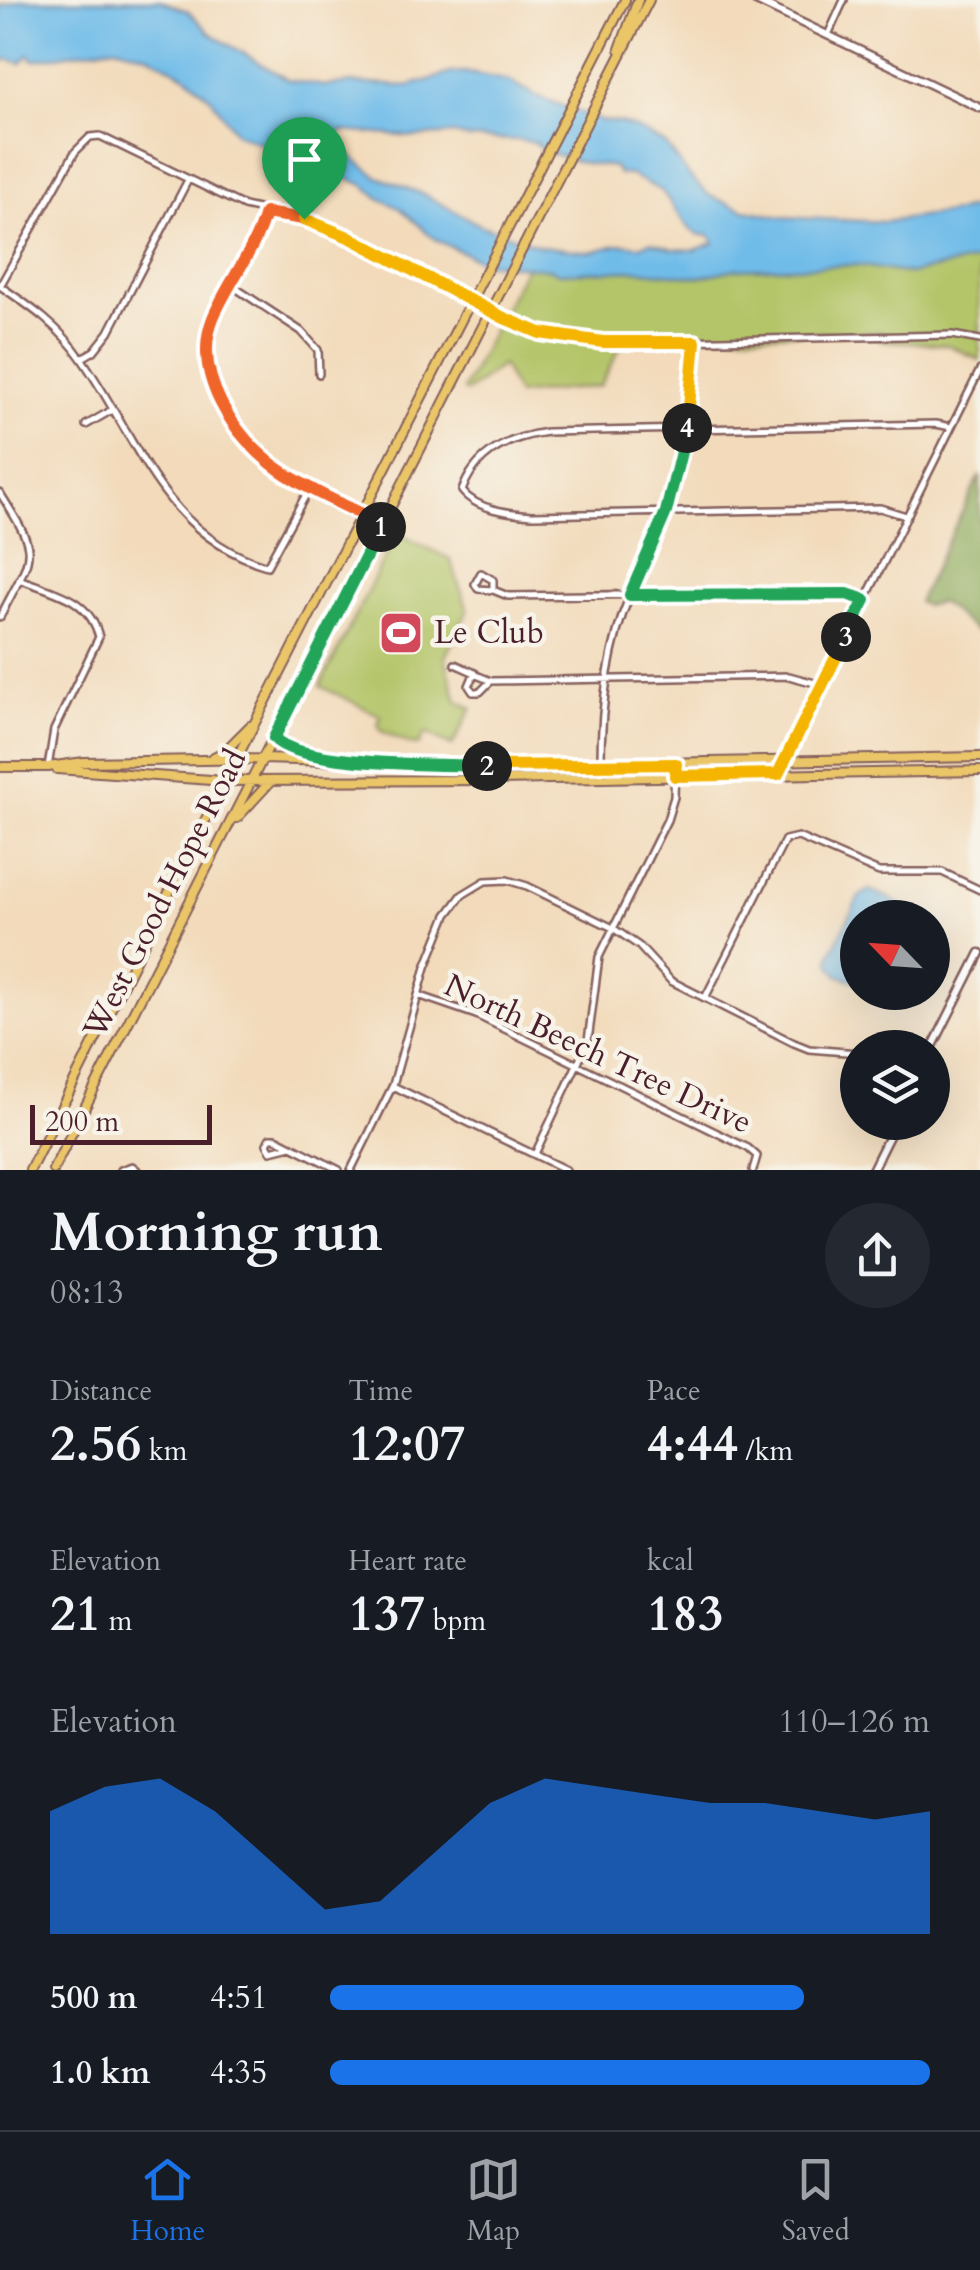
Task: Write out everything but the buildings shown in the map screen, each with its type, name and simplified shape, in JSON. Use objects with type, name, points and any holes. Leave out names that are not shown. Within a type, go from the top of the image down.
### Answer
[{"type":"main road","name":"West Good Hope Road","points":[[30,1170],[625,0]]},
{"type":"main road","points":[[617,63],[638,0]]},
{"type":"main road","name":"West Good Hope Road","points":[[52,1170],[649,0]]},
{"type":"main road","points":[[208,760],[226,752],[257,718]]},
{"type":"main road","points":[[274,738],[291,750],[354,760]]},
{"type":"main road","points":[[0,767],[262,759],[494,766],[980,757]]},
{"type":"main road","points":[[48,767],[73,772],[225,780],[980,771]]},
{"type":"main road","points":[[190,778],[210,787],[217,796]]},
{"type":"main road","points":[[227,829],[264,786],[274,780]]},
{"type":"street","points":[[754,0],[980,108]]},
{"type":"street","points":[[828,35],[844,0]]},
{"type":"street","points":[[309,488],[267,566],[206,538],[172,505],[82,358],[38,311],[0,286],[75,152],[90,137],[113,141],[188,180],[265,213],[304,219],[351,238],[523,328],[562,338],[695,342],[952,336],[980,340]]},
{"type":"street","points":[[82,358],[94,351],[109,332],[188,180]]},
{"type":"street","points":[[265,213],[213,318],[206,344],[208,372],[219,400],[251,446],[276,468],[383,524]]},
{"type":"street","points":[[231,284],[300,331],[318,350],[319,374]]},
{"type":"street","points":[[601,777],[607,680],[630,595],[666,512],[688,428],[695,342]]},
{"type":"street","points":[[778,774],[980,370]]},
{"type":"street","points":[[86,425],[112,410]]},
{"type":"street","points":[[906,516],[880,508],[508,512],[476,502],[462,490],[470,472],[483,458],[515,438],[565,430],[936,424],[951,427]]},
{"type":"street","points":[[0,493],[30,546],[30,557],[0,617]]},
{"type":"street","points":[[19,580],[84,606],[99,637],[54,730],[48,767]]},
{"type":"street","points":[[493,590],[521,597],[832,592],[865,600]]},
{"type":"street","points":[[455,664],[491,682],[790,676],[822,685]]},
{"type":"street","points":[[477,674],[469,682],[473,692],[480,692],[491,682]]},
{"type":"street","points":[[534,1154],[578,1065],[593,1021],[595,971],[667,820],[674,797],[676,764]]},
{"type":"street","points":[[705,998],[785,840],[798,837],[879,872],[942,872],[980,890]]},
{"type":"street","points":[[351,1170],[393,1086],[433,946],[452,907],[468,890],[486,881],[506,880],[527,886],[613,928],[638,946],[671,981],[802,1047],[840,1052]]},
{"type":"street","points":[[941,1030],[980,953]]},
{"type":"street","points":[[969,975],[980,980]]},
{"type":"street","name":"North Beech Tree Drive","points":[[418,995],[476,1015],[748,1148],[757,1156],[753,1170]]},
{"type":"street","points":[[393,1086],[566,1170]]},
{"type":"street","points":[[872,1170],[887,1140]]},
{"type":"street","points":[[291,1146],[339,1170]]},
{"type":"street","points":[[121,1170],[132,1166],[137,1170]]},
{"type":"green space","points":[[980,226],[980,360],[948,345],[879,340],[882,332],[626,336],[600,386],[517,395],[502,365],[467,392],[463,390],[532,254],[666,257]]},
{"type":"green space","points":[[980,475],[980,633],[939,602],[925,606],[918,602]]},
{"type":"green space","name":"Le Club","points":[[397,533],[450,559],[468,610],[445,657],[457,701],[472,708],[452,746],[425,733],[419,745],[409,744],[381,731],[381,716],[320,686]]},
{"type":"water","points":[[22,0],[159,0],[188,11],[210,33],[288,80],[325,86],[409,86],[464,72],[510,81],[601,121],[621,123],[643,132],[666,145],[710,196],[745,210],[781,217],[884,222],[980,205],[980,259],[910,274],[857,265],[736,269],[700,277],[635,270],[559,273],[483,262],[436,240],[401,209],[364,185],[301,160],[283,157],[274,149],[236,133],[211,98],[188,77],[148,55],[115,46],[33,60],[29,54],[21,63],[8,59],[0,63],[0,6]],"holes":[[[343,131],[415,137],[455,134],[519,140],[536,143],[542,150],[578,162],[614,167],[619,174],[630,175],[662,191],[688,227],[696,234],[711,236],[714,243],[695,250],[650,242],[640,246],[622,244],[590,252],[540,246],[482,226],[425,195],[378,177],[336,145],[331,136]]]},
{"type":"water","points":[[869,890],[892,900],[858,900]]},
{"type":"water","points":[[840,936],[840,976],[830,964]]},
{"type":"place","name":"Le Club","points":[[401,633]]},
{"type":"route","points":[[265,213],[304,219],[351,238],[523,328],[562,338],[603,342],[695,342],[688,428],[666,512],[630,595],[832,592],[865,600],[778,774],[675,776],[676,764],[494,766],[354,760],[303,753],[279,744],[274,738],[383,524],[276,468],[251,446],[219,400],[208,372],[206,344],[213,318],[265,213]]}]
